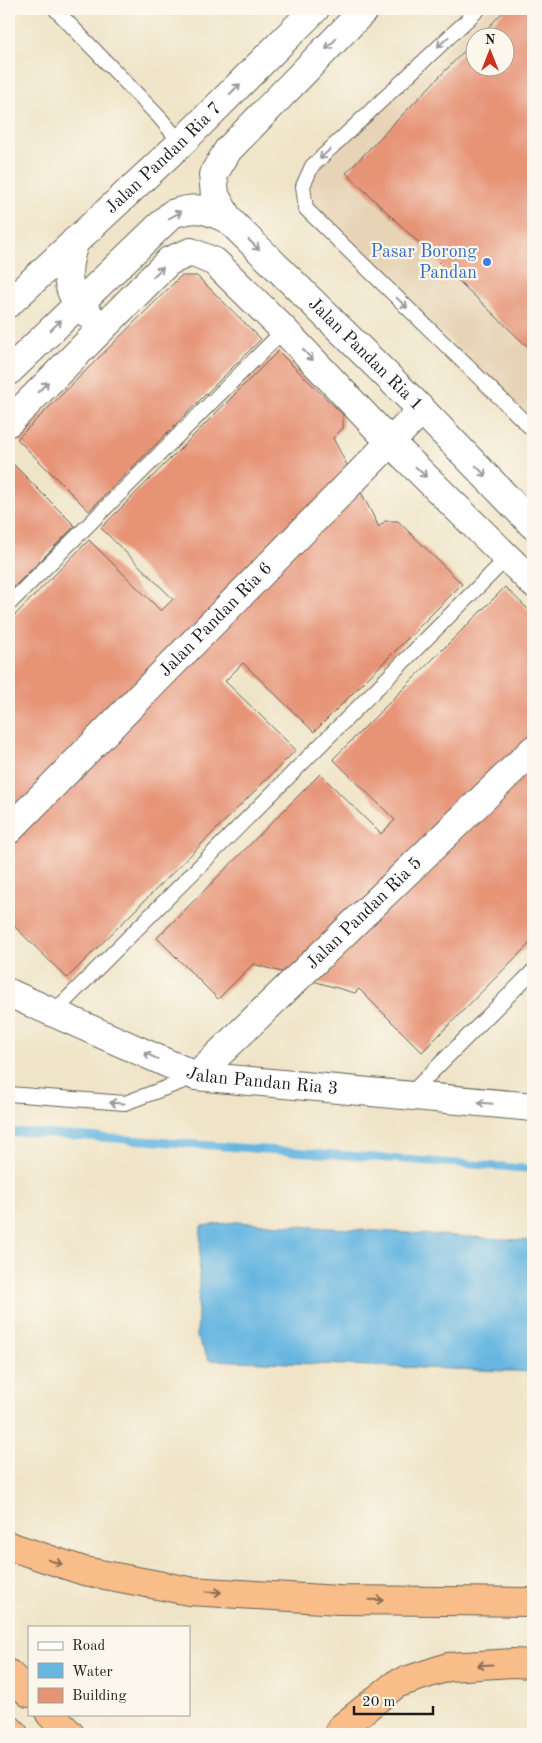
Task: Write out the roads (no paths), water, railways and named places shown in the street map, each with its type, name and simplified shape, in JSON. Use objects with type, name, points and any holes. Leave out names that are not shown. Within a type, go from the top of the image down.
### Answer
[{"type":"highway","points":[[9,1546],[84,1571],[189,1591],[339,1600],[533,1602]]},
{"type":"highway","points":[[338,1734],[342,1728],[396,1684],[448,1667],[513,1663],[533,1664]]},
{"type":"highway","points":[[9,1674],[28,1693]]},
{"type":"highway","points":[[52,1716],[70,1734]]},
{"type":"highway","points":[[9,1729],[14,1734]]},
{"type":"street","name":"Jalan Pandan Ria 7","points":[[9,303],[181,143],[315,9]]},
{"type":"street","name":"Jalan Pandan Ria 1","points":[[365,9],[228,150],[213,176],[215,195],[228,220],[422,410],[533,525]]},
{"type":"street","points":[[9,371],[172,214],[189,208],[212,211],[228,220]]},
{"type":"street","points":[[75,241],[67,262],[72,294],[101,329]]},
{"type":"street","points":[[9,422],[168,261],[191,252],[215,262],[284,330],[390,442],[533,583]]},
{"type":"street","name":"Jalan Pandan Ria 6","points":[[9,830],[422,410]]},
{"type":"street","name":"Jalan Pandan Ria 5","points":[[196,1076],[533,750]]},
{"type":"street","name":"Jalan Pandan Ria 3","points":[[9,993],[196,1076],[533,1107]]},
{"type":"lane","points":[[55,9],[160,118],[181,143]]},
{"type":"lane","points":[[479,9],[312,166],[302,186],[306,209],[533,430]]},
{"type":"lane","points":[[9,604],[284,330]]},
{"type":"lane","points":[[54,1012],[508,557]]},
{"type":"lane","points":[[408,1096],[533,971]]},
{"type":"lane","points":[[9,1094],[125,1103],[196,1076]]},
{"type":"water","points":[[236,1222],[533,1241],[533,1372],[209,1360],[197,1337],[201,1226]]},
{"type":"waterway","points":[[9,1133],[25,1132],[533,1169]]},
{"type":"place","name":"Pasar Borong Pandan","points":[[487,262]]}]
